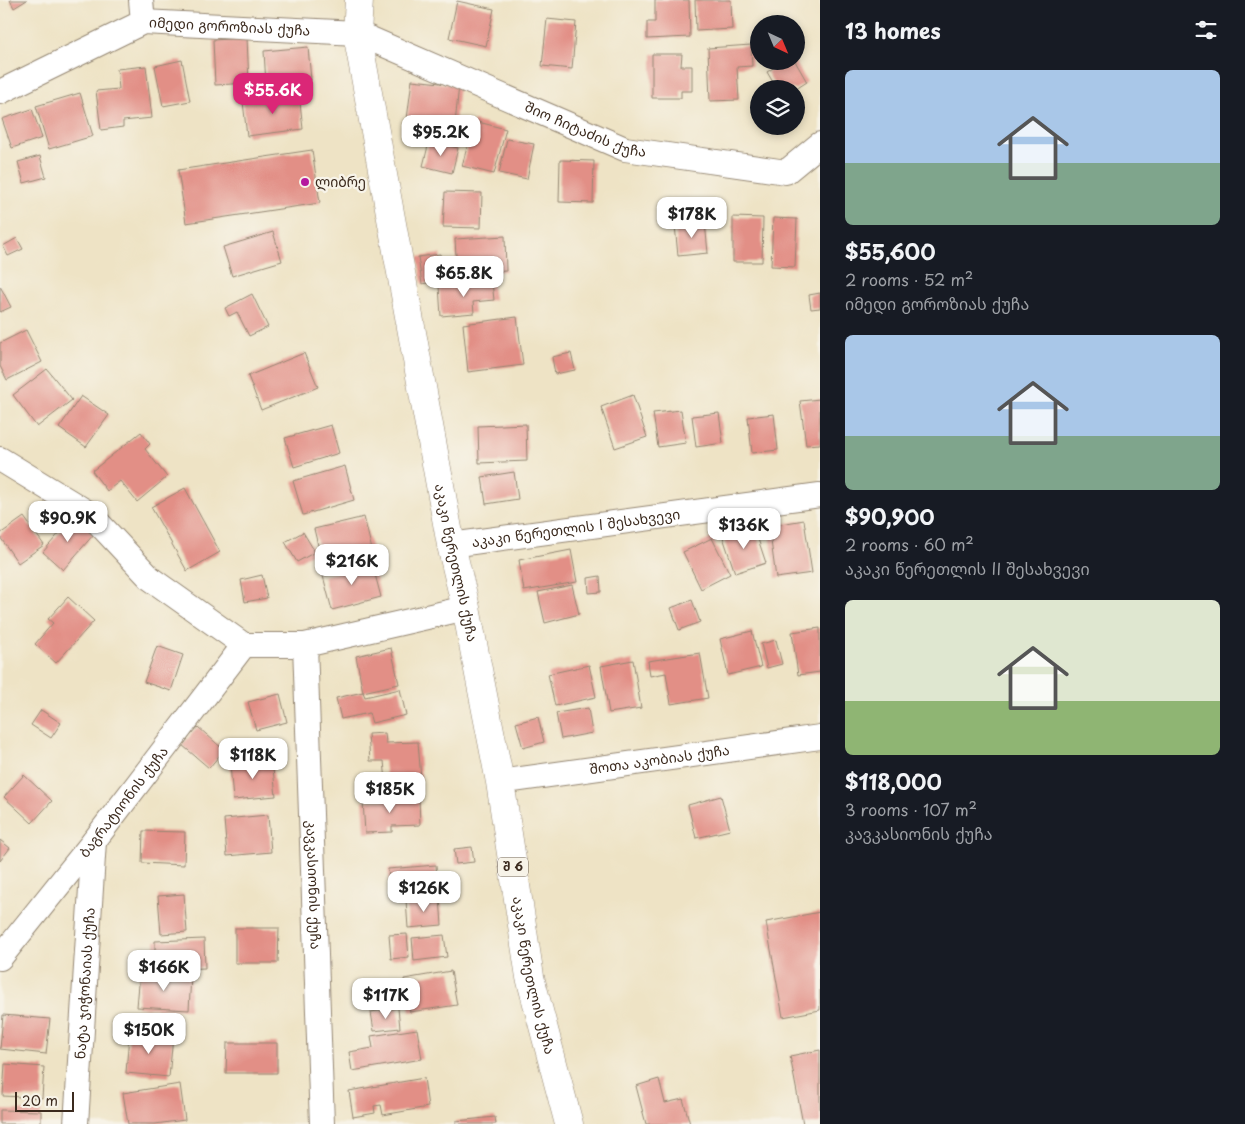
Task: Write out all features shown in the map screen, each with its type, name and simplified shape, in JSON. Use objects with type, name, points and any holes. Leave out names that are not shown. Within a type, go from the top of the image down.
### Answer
[{"type":"main road","name":"აკაკი წერეთლის ქუჩა","points":[[359,0],[357,33],[451,546],[466,608],[500,782],[530,976],[569,1124]]},
{"type":"street","name":"იმედი გოროზიას ქუჩა","points":[[0,92],[142,11],[357,33]]},
{"type":"street","name":"შიო ჩიტაძის ქუჩა","points":[[357,33],[625,149],[786,172],[820,144]]},
{"type":"street","points":[[0,460],[90,514],[151,579],[244,645],[304,645],[466,608]]},
{"type":"street","name":"აკაკი წერეთლის I შესახვევი","points":[[451,546],[820,495]]},
{"type":"street","name":"ბაგრატიონის ქუჩა","points":[[0,958],[94,841],[244,645]]},
{"type":"street","name":"კავკასიონის ქუჩა","points":[[304,645],[322,1124]]},
{"type":"street","name":"შოთა აკობიას ქუჩა","points":[[500,782],[820,737]]},
{"type":"street","name":"ნატა ჯიჭონაიას ქუჩა","points":[[76,1124],[94,841]]},
{"type":"building","points":[[10,0],[27,0],[14,8]]},
{"type":"building","points":[[655,0],[689,0],[690,37],[647,39],[647,22],[655,22]]},
{"type":"building","points":[[695,0],[731,0],[732,29],[696,31]]},
{"type":"building","points":[[457,1],[494,9],[486,46],[449,38]]},
{"type":"building","points":[[547,19],[576,22],[572,69],[542,66]]},
{"type":"building","points":[[247,38],[249,83],[215,85],[213,40]]},
{"type":"building","points":[[750,45],[750,66],[737,67],[739,100],[710,101],[708,48]]},
{"type":"building","points":[[308,47],[311,80],[266,84],[264,51]]},
{"type":"building","points":[[652,54],[682,54],[681,66],[692,66],[692,91],[681,91],[681,98],[652,98]]},
{"type":"building","points":[[182,60],[190,101],[163,106],[155,66]]},
{"type":"building","points":[[146,66],[152,118],[123,121],[123,127],[101,130],[96,91],[119,89],[117,69]]},
{"type":"building","points":[[770,70],[800,70],[807,82],[805,83],[805,80],[772,80],[767,72]]},
{"type":"building","points":[[412,80],[459,85],[455,124],[407,119]]},
{"type":"building","points":[[80,93],[93,136],[49,149],[36,106]]},
{"type":"building","points":[[299,94],[303,129],[247,136],[243,102]]},
{"type":"building","points":[[32,109],[42,138],[12,148],[2,119]]},
{"type":"building","points":[[474,121],[506,129],[494,174],[462,166]]},
{"type":"building","points":[[507,139],[534,144],[527,179],[499,173]]},
{"type":"building","points":[[429,142],[458,148],[452,173],[423,166]]},
{"type":"building","points":[[312,150],[320,203],[186,223],[178,170]]},
{"type":"building","points":[[40,156],[46,177],[24,183],[18,162]]},
{"type":"building","points":[[560,160],[594,161],[593,203],[559,202]]},
{"type":"building","points":[[445,192],[482,193],[481,228],[443,227]]},
{"type":"building","points":[[733,217],[763,218],[762,262],[733,262]]},
{"type":"building","points":[[773,218],[797,219],[795,267],[771,266]]},
{"type":"building","points":[[705,222],[708,253],[678,256],[675,225]]},
{"type":"building","points":[[273,232],[282,261],[232,276],[223,247]]},
{"type":"building","points":[[505,236],[506,271],[457,274],[455,239]]},
{"type":"building","points":[[17,238],[23,249],[8,256],[3,246]]},
{"type":"building","points":[[440,254],[444,280],[422,284],[418,257]]},
{"type":"building","points":[[492,282],[494,300],[473,302],[474,313],[441,316],[439,286]]},
{"type":"building","points":[[0,286],[11,307],[0,312]]},
{"type":"building","points":[[820,293],[820,308],[811,309],[809,295]]},
{"type":"building","points":[[252,294],[268,327],[249,336],[237,312],[229,316],[225,308]]},
{"type":"building","points":[[517,317],[523,365],[468,372],[463,324]]},
{"type":"building","points":[[26,330],[42,362],[7,380],[0,366],[0,343]]},
{"type":"building","points":[[304,353],[318,387],[261,410],[248,376]]},
{"type":"building","points":[[571,353],[575,370],[555,374],[552,357]]},
{"type":"building","points":[[47,369],[72,400],[37,427],[13,395]]},
{"type":"building","points":[[633,395],[647,437],[615,448],[601,407]]},
{"type":"building","points":[[81,396],[109,415],[86,447],[59,428]]},
{"type":"building","points":[[820,399],[820,444],[806,445],[800,401]]},
{"type":"building","points":[[681,410],[686,443],[658,447],[653,413]]},
{"type":"building","points":[[719,413],[723,443],[696,447],[692,416]]},
{"type":"building","points":[[774,414],[778,450],[752,453],[748,417]]},
{"type":"building","points":[[526,424],[527,461],[479,463],[478,426]]},
{"type":"building","points":[[331,425],[339,453],[294,467],[285,438]]},
{"type":"building","points":[[141,432],[150,444],[145,449],[167,477],[137,502],[120,481],[107,491],[92,471]]},
{"type":"building","points":[[345,466],[354,500],[303,515],[293,481]]},
{"type":"building","points":[[514,472],[518,499],[486,504],[482,477]]},
{"type":"building","points":[[185,488],[220,552],[187,571],[151,507]]},
{"type":"building","points":[[74,516],[94,534],[63,570],[43,552]]},
{"type":"building","points":[[24,517],[44,545],[18,563],[0,537],[0,534]]},
{"type":"building","points":[[364,517],[373,554],[323,566],[314,529]]},
{"type":"building","points":[[804,520],[812,573],[776,578],[769,526]]},
{"type":"building","points":[[754,527],[766,563],[735,573],[723,537]]},
{"type":"building","points":[[303,532],[315,552],[297,562],[285,542]]},
{"type":"building","points":[[712,538],[730,574],[701,589],[683,552]]},
{"type":"building","points":[[571,550],[577,582],[524,591],[519,560]]},
{"type":"building","points":[[372,563],[381,597],[332,610],[323,576]]},
{"type":"building","points":[[262,575],[267,598],[245,602],[241,580]]},
{"type":"building","points":[[600,576],[601,592],[589,593],[588,578]]},
{"type":"building","points":[[572,585],[579,614],[545,623],[538,592]]},
{"type":"building","points":[[68,597],[94,621],[56,663],[35,644],[53,623],[48,619]]},
{"type":"building","points":[[692,600],[700,622],[679,630],[671,608]]},
{"type":"building","points":[[820,628],[820,672],[798,675],[792,632]]},
{"type":"building","points":[[752,631],[761,667],[728,675],[720,639]]},
{"type":"building","points":[[776,640],[782,664],[767,668],[761,644]]},
{"type":"building","points":[[157,646],[183,655],[171,691],[144,682]]},
{"type":"building","points":[[391,648],[399,684],[363,692],[356,656]]},
{"type":"building","points":[[700,653],[708,698],[671,704],[666,673],[650,676],[648,661]]},
{"type":"building","points":[[633,660],[641,708],[609,713],[601,666]]},
{"type":"building","points":[[589,665],[596,697],[555,706],[548,674]]},
{"type":"building","points":[[400,689],[406,715],[372,723],[369,713],[341,719],[336,698],[363,692],[365,697]]},
{"type":"building","points":[[280,694],[287,722],[256,730],[248,702]]},
{"type":"building","points":[[588,708],[592,733],[561,739],[556,713]]},
{"type":"building","points":[[41,710],[61,723],[51,738],[31,725]]},
{"type":"building","points":[[538,717],[544,742],[523,748],[516,723]]},
{"type":"building","points":[[198,727],[224,750],[209,768],[182,745]]},
{"type":"building","points":[[385,733],[386,743],[418,742],[421,779],[386,781],[384,761],[370,761],[368,734]]},
{"type":"building","points":[[272,760],[276,796],[233,800],[230,764]]},
{"type":"building","points":[[24,775],[52,801],[32,823],[4,797]]},
{"type":"building","points":[[416,784],[416,795],[396,796],[396,785]]},
{"type":"building","points":[[721,796],[730,830],[696,838],[688,805]]},
{"type":"building","points":[[419,798],[420,825],[392,826],[392,832],[365,833],[363,801]]},
{"type":"building","points":[[268,815],[271,852],[227,856],[224,819]]},
{"type":"building","points":[[143,831],[185,832],[184,865],[142,863]]},
{"type":"building","points":[[0,840],[10,848],[0,861]]},
{"type":"building","points":[[472,847],[474,862],[456,864],[454,849]]},
{"type":"building","points":[[436,865],[438,891],[391,895],[388,869]]},
{"type":"building","points":[[184,894],[187,932],[161,934],[158,896]]},
{"type":"building","points":[[440,898],[442,925],[408,928],[406,900]]},
{"type":"building","points":[[820,912],[820,1010],[783,1017],[766,922]]},
{"type":"building","points":[[235,928],[279,928],[278,963],[235,963]]},
{"type":"building","points":[[407,934],[409,957],[391,959],[389,935]]},
{"type":"building","points":[[444,935],[447,957],[414,961],[412,938]]},
{"type":"building","points":[[204,939],[205,968],[155,970],[155,941]]},
{"type":"building","points":[[451,971],[457,1005],[410,1012],[404,979]]},
{"type":"building","points":[[140,973],[191,976],[189,1010],[137,1007]]},
{"type":"building","points":[[398,1008],[400,1028],[374,1031],[371,1012]]},
{"type":"building","points":[[3,1015],[50,1019],[46,1054],[0,1049]]},
{"type":"building","points":[[417,1029],[422,1059],[352,1071],[349,1052],[373,1048],[371,1036]]},
{"type":"building","points":[[129,1034],[173,1037],[169,1077],[126,1073]]},
{"type":"building","points":[[227,1043],[277,1043],[277,1073],[226,1073]]},
{"type":"building","points":[[820,1050],[820,1124],[803,1124],[790,1056]]},
{"type":"building","points":[[5,1064],[44,1067],[42,1098],[3,1096]]},
{"type":"building","points":[[424,1078],[428,1107],[383,1115],[381,1105],[374,1106],[375,1113],[353,1117],[349,1091]]},
{"type":"building","points":[[659,1079],[665,1103],[683,1099],[690,1124],[646,1124],[636,1086]]},
{"type":"building","points":[[180,1084],[185,1120],[155,1124],[128,1124],[123,1093]]},
{"type":"building","points":[[0,1110],[41,1111],[41,1124],[0,1124]]},
{"type":"building","points":[[495,1117],[496,1124],[456,1124],[456,1121]]},
{"type":"place","name":"ლიბრე","points":[[305,182]]}]
